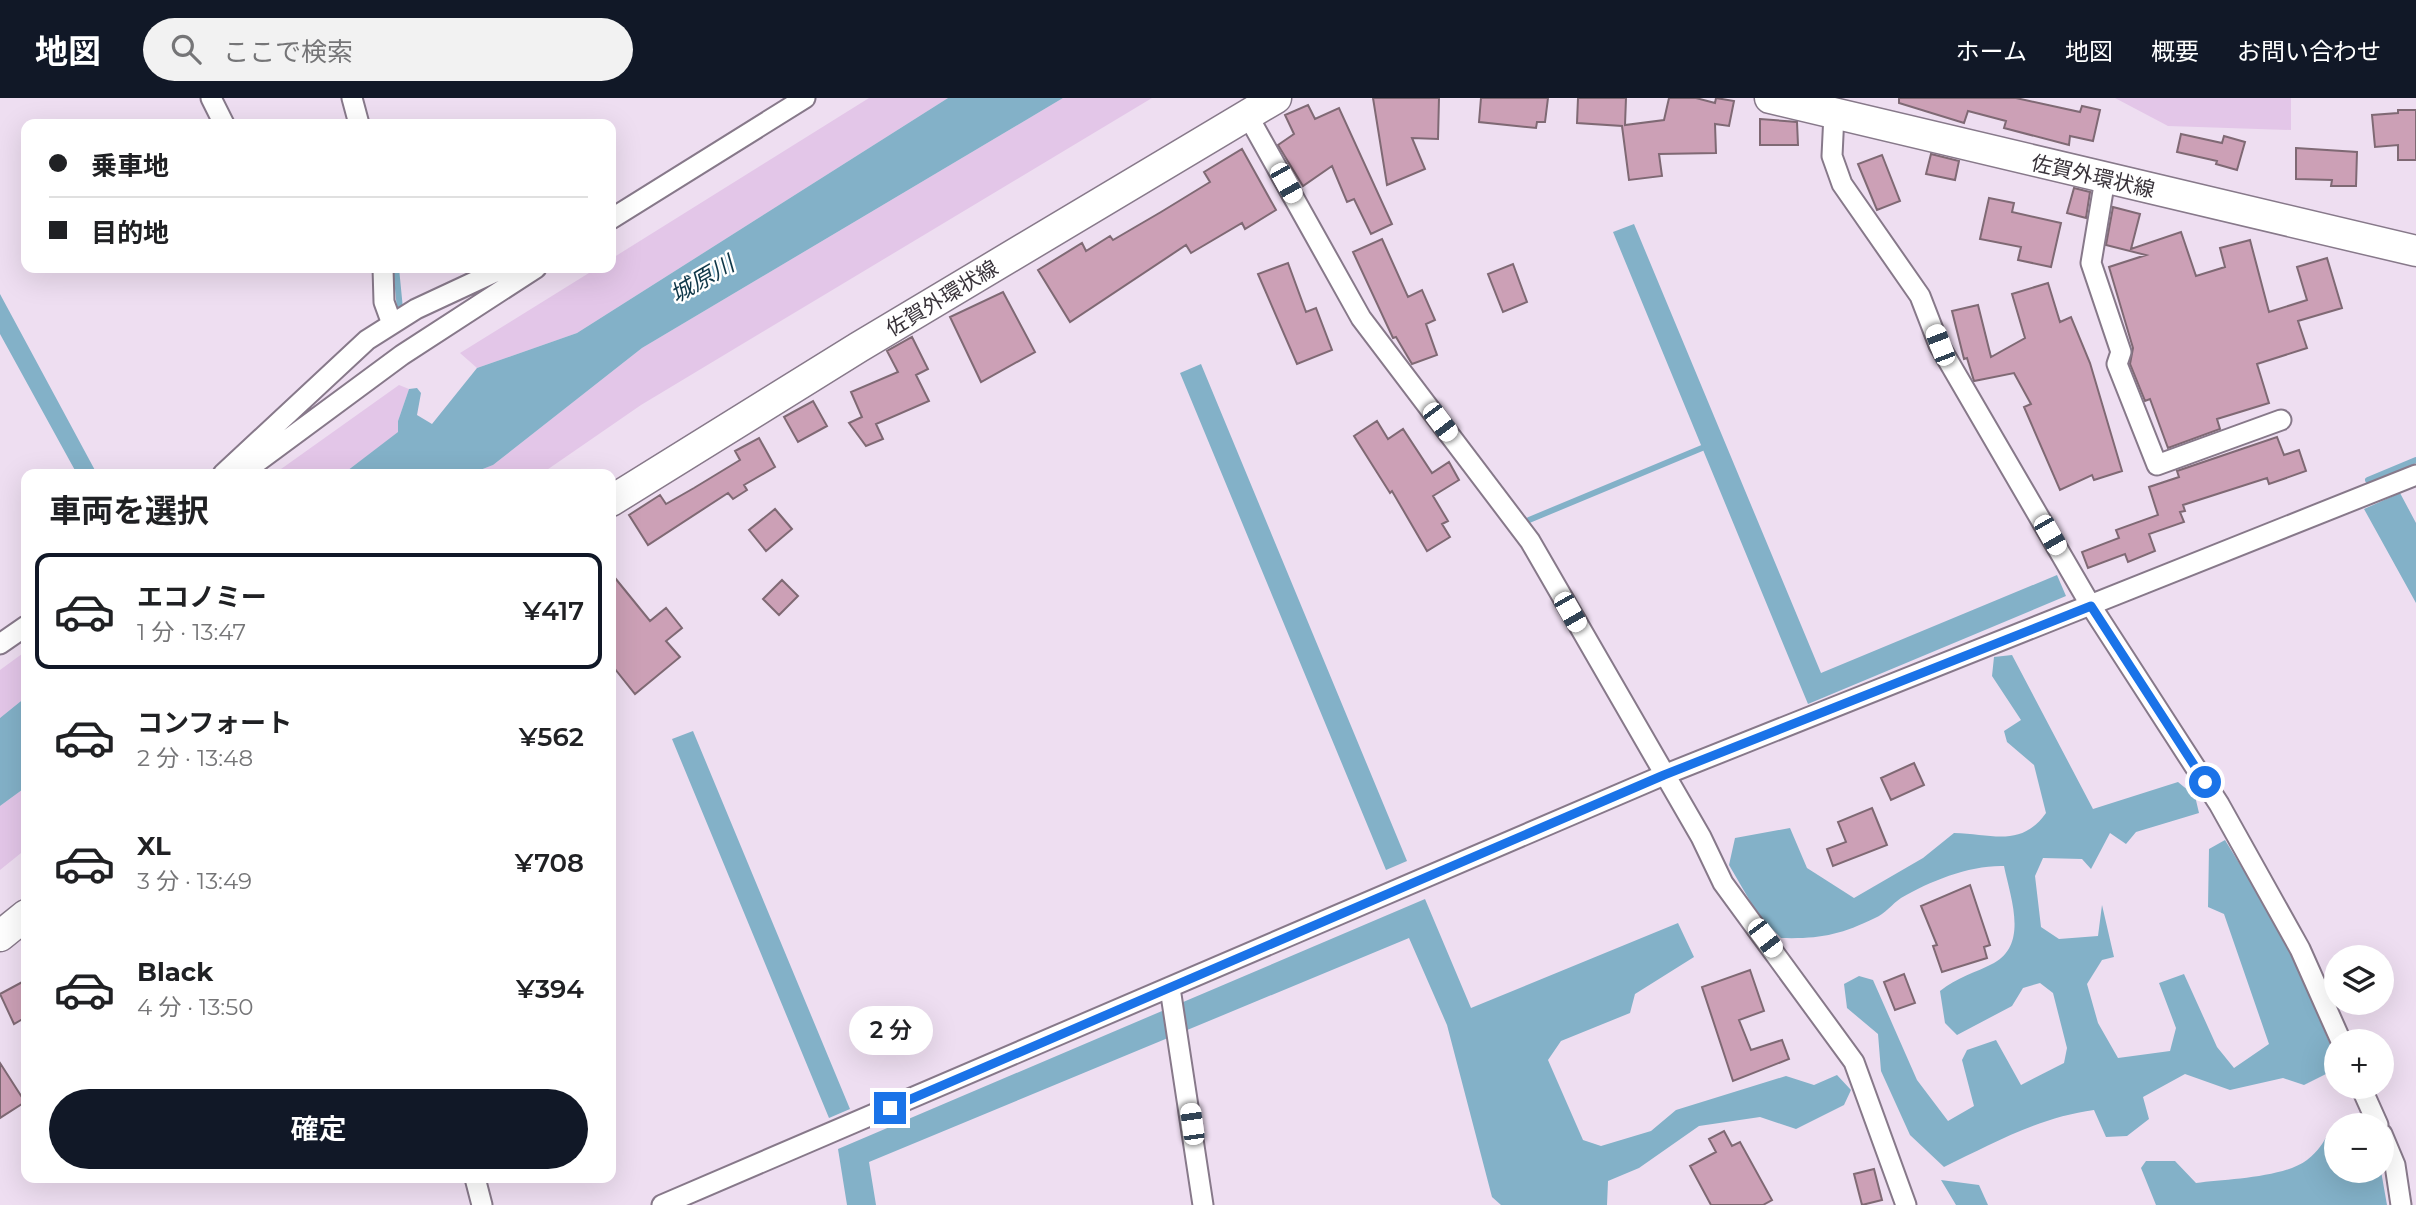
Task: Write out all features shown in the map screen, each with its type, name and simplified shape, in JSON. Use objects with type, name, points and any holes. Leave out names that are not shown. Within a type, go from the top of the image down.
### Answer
[{"type":"main road","name":"佐賀外環状線","points":[[616,498],[859,347],[1276,98]]},
{"type":"main road","name":"佐賀外環状線","points":[[1770,98],[2416,251]]},
{"type":"main road","points":[[0,936],[21,919]]},
{"type":"street","points":[[211,98],[222,119]]},
{"type":"street","points":[[352,98],[358,119]]},
{"type":"street","points":[[616,216],[805,98]]},
{"type":"street","points":[[1834,114],[1832,156],[1842,184],[1920,296],[1940,345],[2091,606],[2219,804],[2300,949],[2336,1029]]},
{"type":"street","points":[[1248,116],[1361,318],[1530,541],[1701,837],[1723,883],[1854,1062],[1906,1205]]},
{"type":"street","points":[[2105,179],[2091,263],[2121,352],[2117,364],[2157,465],[2281,420]]},
{"type":"street","points":[[383,273],[384,302],[392,324]]},
{"type":"street","points":[[228,469],[367,340],[392,324],[493,273]]},
{"type":"street","points":[[248,469],[402,355],[528,273]]},
{"type":"street","points":[[662,1205],[1664,775],[2416,475]]},
{"type":"street","points":[[0,644],[21,629]]},
{"type":"street","points":[[1170,988],[1203,1205]]},
{"type":"street","points":[[2394,1163],[2401,1205]]},
{"type":"street","points":[[476,1183],[482,1205]]},
{"type":"shaded area","points":[[869,98],[948,98],[577,333],[477,368],[460,353],[589,273],[616,273],[616,256]]},
{"type":"shaded area","points":[[1063,98],[1152,98],[641,405],[548,469],[483,469],[493,465],[642,348]]},
{"type":"shaded area","points":[[2115,98],[2291,98],[2291,130],[2168,126]]},
{"type":"shaded area","points":[[399,385],[409,389],[398,421],[399,432],[350,469],[281,469]]},
{"type":"shaded area","points":[[21,655],[21,701],[0,718],[0,670]]},
{"type":"shaded area","points":[[21,791],[21,853],[0,870],[0,806]]},
{"type":"water","name":"城原川","points":[[948,98],[1063,98],[642,348],[493,465],[483,469],[350,469],[398,432],[398,421],[409,389],[417,388],[421,393],[417,415],[432,424],[477,368],[577,333]]},
{"type":"water","points":[[1634,224],[1821,673],[2057,575],[2066,596],[1808,704],[1613,232]]},
{"type":"water","points":[[0,294],[94,469],[74,469],[0,334]]},
{"type":"water","points":[[1201,364],[1407,861],[1386,870],[1180,373]]},
{"type":"water","points":[[2400,493],[2416,523],[2416,603],[2364,509]]},
{"type":"water","points":[[2012,655],[2093,809],[2178,782],[2195,796],[2199,813],[2136,832],[2126,844],[2110,833],[2091,869],[2082,859],[2043,858],[2035,876],[2041,927],[2059,939],[2098,936],[2102,905],[2114,957],[2102,960],[2087,984],[2098,1023],[2118,1058],[2170,1051],[2176,1028],[2159,983],[2184,974],[2217,1047],[2234,1068],[2269,1044],[2224,914],[2208,907],[2209,849],[2225,840],[2284,936],[2324,1030],[2324,1075],[2304,1085],[2283,1078],[2230,1090],[2185,1074],[2143,1097],[2149,1119],[2127,1136],[2106,1137],[2094,1110],[2035,1125],[1944,1167],[1910,1135],[1881,1071],[1878,1034],[1847,1008],[1844,984],[1859,976],[1873,980],[1917,1080],[1948,1121],[1974,1106],[1962,1060],[1967,1050],[1996,1040],[2021,1085],[2064,1063],[2067,1048],[2053,993],[2040,983],[2023,988],[2012,1006],[1957,1035],[1945,1023],[1940,991],[1994,963],[2005,955],[2011,944],[2014,932],[2013,905],[2004,866],[1978,868],[1937,880],[1901,898],[1879,916],[1851,928],[1819,937],[1781,938],[1757,913],[1729,865],[1735,838],[1790,828],[1807,868],[1854,898],[1923,858],[1954,833],[2016,835],[2036,824],[2046,813],[2034,765],[2007,742],[2004,731],[2021,720],[1992,676],[1994,657]]},
{"type":"water","points":[[21,701],[21,791],[0,806],[0,718]]},
{"type":"water","points":[[693,731],[850,1109],[829,1118],[672,739]]},
{"type":"water","points":[[1425,899],[1471,1008],[1678,923],[1694,957],[1635,994],[1630,1013],[1561,1041],[1548,1060],[1583,1140],[1601,1146],[1651,1131],[1676,1110],[1786,1076],[1814,1085],[1837,1075],[1851,1090],[1844,1105],[1796,1129],[1760,1117],[1699,1126],[1639,1168],[1608,1181],[1607,1205],[1501,1205],[1492,1197],[1447,1025],[1409,938],[869,1162],[876,1205],[847,1205],[838,1149]]},
{"type":"water","points":[[2324,1141],[2324,1183],[2383,1183],[2387,1205],[2156,1205],[2141,1168],[2146,1161],[2175,1161],[2196,1183],[2238,1179],[2297,1166]]},
{"type":"water","points":[[1941,1180],[1979,1185],[1988,1205],[1956,1205]]},
{"type":"building","points":[[1373,98],[1439,98],[1438,139],[1412,138],[1425,169],[1387,185]]},
{"type":"building","points":[[1481,98],[1548,98],[1545,122],[1537,122],[1536,128],[1479,122]]},
{"type":"building","points":[[1578,98],[1626,98],[1625,125],[1664,120],[1669,98],[1696,98],[1715,103],[1716,98],[1734,101],[1729,126],[1715,124],[1716,153],[1659,154],[1662,176],[1629,180],[1622,126],[1577,123]]},
{"type":"building","points":[[1899,98],[2016,98],[2080,112],[2082,106],[2100,110],[2093,141],[2070,136],[2069,145],[2004,128],[2006,121],[1968,111],[1964,123],[1899,103]]},
{"type":"building","points":[[1308,105],[1315,119],[1339,108],[1392,224],[1371,234],[1354,199],[1347,202],[1332,166],[1303,186],[1278,145],[1294,134],[1285,115]]},
{"type":"building","points":[[2398,110],[2416,110],[2416,160],[2398,160],[2398,145],[2375,147],[2372,115],[2398,113]]},
{"type":"building","points":[[1760,119],[1797,122],[1798,145],[1760,145]]},
{"type":"building","points":[[2181,134],[2222,143],[2224,136],[2245,142],[2237,170],[2216,164],[2217,161],[2177,152]]},
{"type":"building","points":[[2296,148],[2357,152],[2356,186],[2331,186],[2332,180],[2296,179]]},
{"type":"building","points":[[1242,149],[1276,210],[1245,229],[1242,223],[1191,253],[1186,245],[1070,322],[1038,270],[1082,243],[1086,251],[1110,236],[1113,240],[1161,212],[1210,182],[1204,172]]},
{"type":"building","points":[[1931,154],[1959,161],[1955,180],[1926,174]]},
{"type":"building","points":[[1882,155],[1900,201],[1877,210],[1858,164]]},
{"type":"building","points":[[2074,188],[2090,192],[2086,218],[2067,213]]},
{"type":"building","points":[[1989,198],[2014,203],[2012,212],[2061,223],[2051,267],[2018,260],[2021,247],[1980,239]]},
{"type":"building","points":[[2113,207],[2140,214],[2131,249],[2181,232],[2196,276],[2225,267],[2220,248],[2250,240],[2269,312],[2307,300],[2297,267],[2327,258],[2342,308],[2298,321],[2307,348],[2257,364],[2269,403],[2217,419],[2220,429],[2168,448],[2150,399],[2145,401],[2130,364],[2133,348],[2109,267],[2146,255],[2106,245]]},
{"type":"building","points":[[1382,239],[1408,297],[1422,290],[1435,320],[1426,324],[1437,355],[1412,364],[1396,337],[1393,338],[1353,252]]},
{"type":"building","points":[[1288,263],[1306,312],[1316,308],[1332,350],[1297,364],[1258,274]]},
{"type":"building","points":[[1513,264],[1527,302],[1503,312],[1488,274]]},
{"type":"building","points":[[2048,283],[2060,322],[2071,317],[2090,363],[2122,471],[2094,480],[2092,475],[2060,490],[2024,407],[2031,404],[2014,373],[1974,381],[1967,358],[1964,359],[1952,311],[1978,305],[1991,357],[2025,338],[2012,294]]},
{"type":"building","points":[[1003,292],[1035,352],[981,382],[950,317]]},
{"type":"building","points":[[912,337],[928,369],[916,375],[929,401],[876,424],[883,439],[866,446],[849,423],[862,417],[851,392],[898,372],[887,351]]},
{"type":"building","points":[[813,401],[827,426],[798,442],[784,417]]},
{"type":"building","points":[[1377,421],[1388,439],[1403,429],[1432,473],[1449,462],[1459,480],[1433,496],[1448,521],[1442,524],[1450,537],[1427,551],[1392,491],[1390,493],[1354,436]]},
{"type":"building","points":[[2277,437],[2284,455],[2299,450],[2306,471],[2269,484],[2267,478],[2183,505],[2185,511],[2180,512],[2184,522],[2149,534],[2155,551],[2128,562],[2125,554],[2088,568],[2082,552],[2119,538],[2116,530],[2158,515],[2149,487],[2179,477],[2177,471]]},
{"type":"building","points":[[759,438],[775,467],[744,485],[747,490],[733,499],[728,493],[648,545],[629,515],[660,495],[666,504],[694,488],[740,460],[735,451]]},
{"type":"building","points":[[775,509],[792,529],[766,551],[749,530]]},
{"type":"building","points":[[616,579],[650,621],[666,608],[682,628],[666,641],[680,657],[635,694],[616,670]]},
{"type":"building","points":[[782,580],[798,596],[779,615],[763,599]]},
{"type":"building","points":[[1914,763],[1924,785],[1891,800],[1881,778]]},
{"type":"building","points":[[1872,808],[1887,845],[1833,866],[1827,849],[1846,842],[1838,822]]},
{"type":"building","points":[[1970,885],[1990,945],[1984,947],[1987,958],[1942,972],[1933,946],[1937,945],[1921,906]]},
{"type":"building","points":[[1750,970],[1764,1011],[1739,1020],[1751,1050],[1782,1040],[1789,1059],[1733,1081],[1702,987]]},
{"type":"building","points":[[1904,974],[1915,1003],[1895,1010],[1884,982]]},
{"type":"building","points":[[21,983],[21,1020],[14,1024],[0,994]]},
{"type":"building","points":[[0,1063],[21,1096],[21,1105],[0,1118]]},
{"type":"building","points":[[1724,1131],[1732,1146],[1740,1142],[1772,1200],[1763,1205],[1711,1205],[1690,1166],[1716,1152],[1709,1139]]},
{"type":"building","points":[[1874,1169],[1882,1200],[1862,1205],[1854,1174]]},
{"type":"waterway","points":[[396,273],[400,309]]},
{"type":"waterway","points":[[1529,520],[1702,448]]},
{"type":"waterway","points":[[2368,480],[2416,460]]},
{"type":"route","points":[[890,1108],[1664,775],[2091,606],[2205,782]]}]
